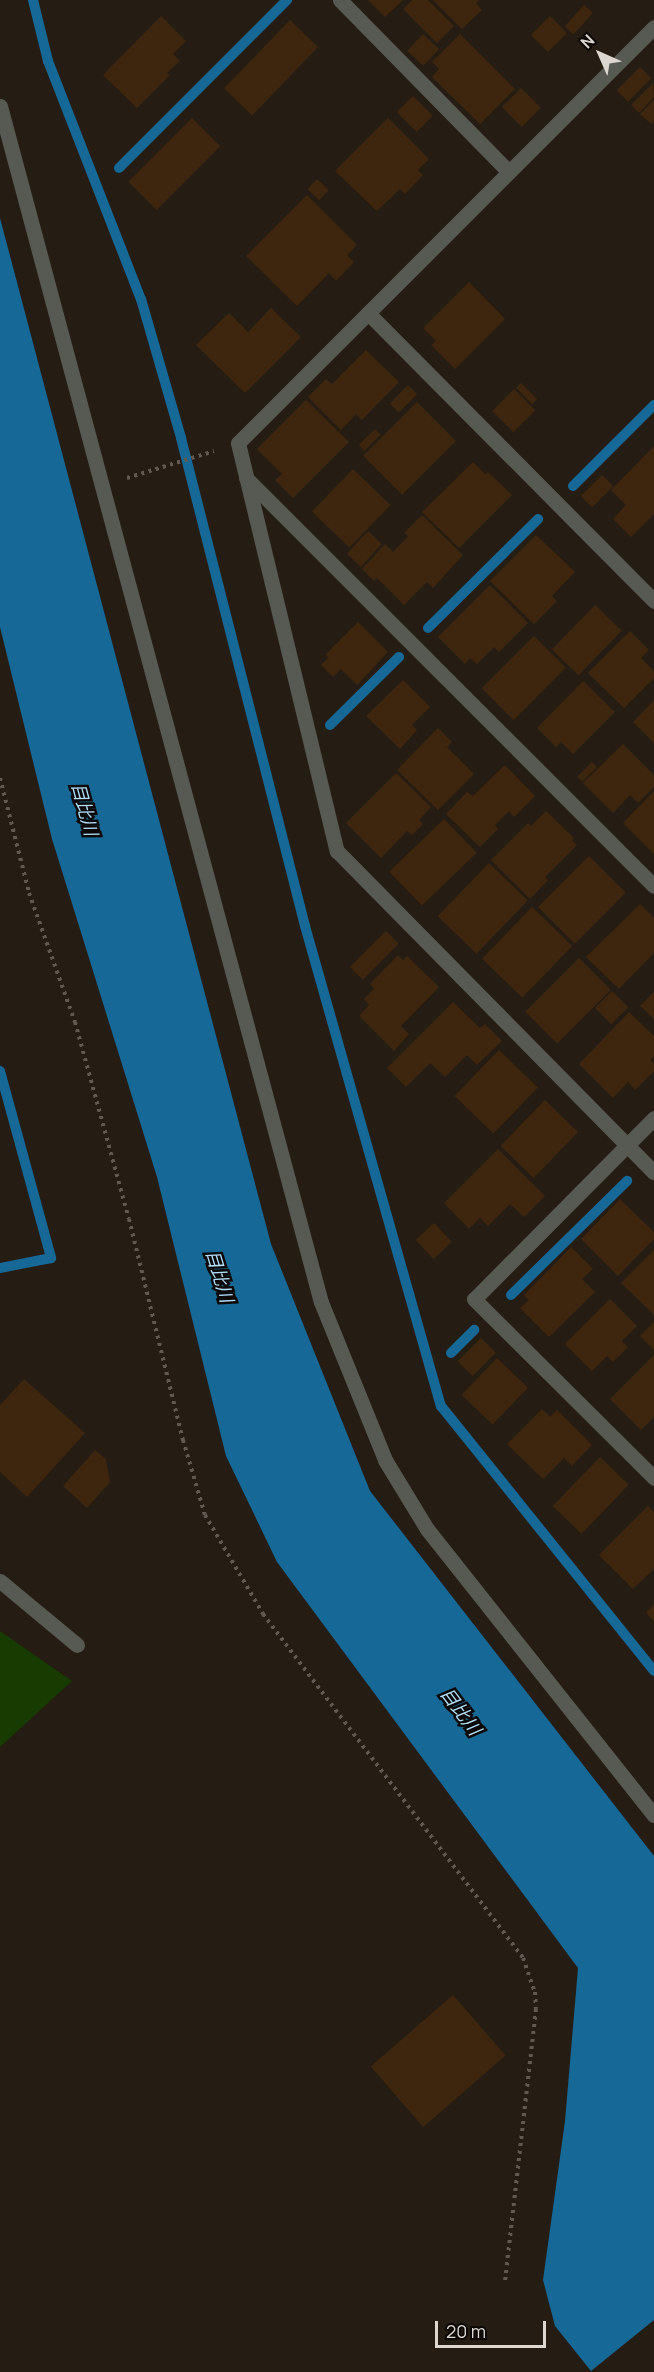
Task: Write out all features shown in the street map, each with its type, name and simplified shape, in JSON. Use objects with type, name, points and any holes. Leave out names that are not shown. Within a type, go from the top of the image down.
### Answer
[{"type":"street","points":[[340,0],[509,172]]},
{"type":"street","points":[[654,27],[238,443],[337,851],[654,1172]]},
{"type":"street","points":[[0,106],[321,1302],[385,1460],[427,1528],[654,1815]]},
{"type":"street","points":[[368,313],[654,602]]},
{"type":"street","points":[[246,478],[654,886]]},
{"type":"street","points":[[654,1118],[474,1299],[654,1478]]},
{"type":"street","points":[[0,1581],[77,1645]]},
{"type":"path","points":[[102,486],[199,455]]},
{"type":"path","points":[[0,778],[29,893],[75,1022],[129,1219],[183,1440],[205,1515],[264,1614],[523,1958],[535,1992],[536,2009],[506,2283]]},
{"type":"green space","points":[[0,1631],[72,1681],[0,1747]]},
{"type":"water","name":"目比川","points":[[0,218],[271,1244],[370,1491],[654,1856],[654,2320],[591,2371],[555,2326],[543,2280],[565,2121],[578,1968],[277,1562],[226,1456],[157,1177],[52,839],[0,627]]},
{"type":"building","points":[[368,0],[403,0],[385,17]]},
{"type":"building","points":[[412,0],[428,0],[454,26],[437,43],[403,9]]},
{"type":"building","points":[[433,0],[479,0],[476,3],[482,10],[462,29]]},
{"type":"building","points":[[584,5],[593,13],[574,35],[565,27]]},
{"type":"building","points":[[161,16],[186,41],[173,54],[180,61],[167,73],[170,75],[137,108],[103,75]]},
{"type":"building","points":[[550,16],[567,33],[548,52],[531,35]]},
{"type":"building","points":[[290,20],[318,47],[252,115],[224,88]]},
{"type":"building","points":[[423,34],[439,49],[423,66],[407,51]]},
{"type":"building","points":[[460,34],[515,89],[480,124],[432,77],[439,69],[432,62]]},
{"type":"building","points":[[640,67],[651,78],[628,102],[617,90]]},
{"type":"building","points":[[653,83],[654,97],[639,113],[631,105]]},
{"type":"building","points":[[521,88],[541,108],[522,127],[502,107]]},
{"type":"building","points":[[413,96],[433,116],[417,132],[397,112]]},
{"type":"building","points":[[654,100],[654,121],[651,124],[640,114]]},
{"type":"building","points":[[192,118],[220,146],[157,210],[128,182]]},
{"type":"building","points":[[388,118],[429,159],[418,170],[423,175],[405,194],[400,189],[377,211],[335,171]]},
{"type":"building","points":[[317,179],[329,190],[319,200],[307,189]]},
{"type":"building","points":[[307,195],[357,245],[347,255],[354,262],[336,281],[329,273],[297,306],[246,256]]},
{"type":"building","points":[[469,282],[505,319],[455,369],[431,345],[436,341],[423,328]]},
{"type":"building","points":[[271,308],[301,337],[245,393],[196,345],[229,313],[248,332]]},
{"type":"building","points":[[366,350],[399,382],[362,420],[356,414],[341,430],[308,397],[326,379],[332,384]]},
{"type":"building","points":[[521,383],[537,399],[532,404],[516,388]]},
{"type":"building","points":[[408,385],[417,394],[399,413],[390,403]]},
{"type":"building","points":[[514,389],[535,410],[513,432],[492,411]]},
{"type":"building","points":[[306,400],[349,442],[293,498],[275,480],[282,474],[257,449]]},
{"type":"building","points":[[417,402],[456,441],[402,495],[363,456]]},
{"type":"building","points":[[375,429],[381,435],[364,451],[359,445]]},
{"type":"building","points":[[654,446],[654,514],[631,537],[613,519],[626,505],[611,490]]},
{"type":"building","points":[[473,462],[486,475],[488,472],[512,495],[459,548],[422,512]]},
{"type":"building","points":[[353,469],[390,505],[349,548],[312,511]]},
{"type":"building","points":[[602,475],[613,486],[592,508],[581,496]]},
{"type":"building","points":[[422,515],[463,555],[433,588],[427,582],[404,605],[377,578],[374,581],[362,569],[385,544],[393,552],[408,536],[404,533]]},
{"type":"building","points":[[368,531],[382,544],[361,567],[347,554]]},
{"type":"building","points":[[536,535],[575,572],[552,596],[557,601],[534,624],[490,581]]},
{"type":"building","points":[[490,585],[528,623],[499,652],[494,647],[477,664],[470,658],[465,664],[438,637]]},
{"type":"building","points":[[595,605],[622,631],[579,675],[552,650]]},
{"type":"building","points":[[358,622],[388,652],[357,685],[341,669],[333,677],[321,665],[329,657],[325,655]]},
{"type":"building","points":[[630,631],[649,650],[641,658],[654,671],[654,678],[624,708],[588,673]]},
{"type":"building","points":[[534,636],[566,668],[513,720],[482,688]]},
{"type":"building","points":[[403,680],[430,707],[412,725],[417,730],[400,749],[366,716]]},
{"type":"building","points":[[583,681],[615,712],[573,754],[561,742],[556,747],[537,728]]},
{"type":"building","points":[[654,700],[654,743],[633,722]]},
{"type":"building","points":[[438,728],[452,742],[447,747],[474,774],[438,810],[397,770]]},
{"type":"building","points":[[623,744],[654,775],[654,787],[638,803],[630,795],[613,813],[583,783]]},
{"type":"building","points":[[592,762],[597,767],[582,782],[577,777]]},
{"type":"building","points":[[505,765],[535,796],[514,817],[509,811],[495,825],[498,829],[480,847],[446,814],[467,792],[473,796]]},
{"type":"building","points":[[396,773],[431,807],[419,820],[423,824],[412,835],[407,831],[381,858],[346,823]]},
{"type":"building","points":[[654,791],[654,854],[623,823]]},
{"type":"building","points":[[546,811],[574,838],[572,841],[577,845],[545,877],[548,880],[530,899],[491,860],[528,823],[531,826]]},
{"type":"building","points":[[444,819],[477,853],[422,906],[389,872]]},
{"type":"building","points":[[589,856],[626,893],[575,944],[538,907]]},
{"type":"building","points":[[489,863],[528,901],[476,954],[438,916]]},
{"type":"building","points":[[640,904],[654,918],[654,953],[619,989],[586,957]]},
{"type":"building","points":[[532,907],[572,946],[522,998],[482,959]]},
{"type":"building","points":[[386,931],[399,944],[363,980],[350,967]]},
{"type":"building","points":[[398,955],[403,960],[407,956],[439,987],[401,1026],[409,1034],[394,1051],[359,1016],[369,1005],[364,999],[374,989],[370,984]]},
{"type":"building","points":[[579,958],[611,990],[557,1044],[525,1012]]},
{"type":"building","points":[[612,991],[628,1007],[611,1024],[595,1008]]},
{"type":"building","points":[[654,992],[654,1019],[640,1006]]},
{"type":"building","points":[[453,1002],[480,1028],[485,1024],[502,1041],[477,1065],[467,1055],[445,1077],[430,1063],[406,1087],[387,1068]]},
{"type":"building","points":[[629,1012],[654,1036],[654,1056],[650,1060],[654,1064],[654,1071],[635,1090],[628,1082],[613,1098],[579,1064]]},
{"type":"building","points":[[499,1050],[538,1088],[493,1134],[455,1096]]},
{"type":"building","points":[[545,1100],[578,1132],[534,1178],[501,1146]]},
{"type":"building","points":[[498,1149],[545,1196],[524,1217],[510,1204],[488,1226],[480,1218],[469,1229],[444,1203]]},
{"type":"building","points":[[620,1199],[654,1232],[654,1239],[618,1276],[581,1239]]},
{"type":"building","points":[[434,1223],[452,1242],[433,1259],[416,1240]]},
{"type":"building","points":[[571,1247],[593,1269],[582,1279],[595,1292],[549,1337],[520,1308],[529,1300],[524,1295]]},
{"type":"building","points":[[654,1250],[654,1315],[621,1283]]},
{"type":"building","points":[[610,1299],[637,1326],[622,1341],[628,1347],[613,1362],[607,1356],[592,1371],[565,1344]]},
{"type":"building","points":[[654,1322],[654,1350],[640,1336]]},
{"type":"building","points":[[481,1338],[496,1353],[473,1376],[458,1361]]},
{"type":"building","points":[[654,1355],[654,1417],[641,1430],[610,1399]]},
{"type":"building","points":[[497,1358],[528,1388],[493,1425],[462,1395]]},
{"type":"building","points":[[24,1379],[85,1433],[27,1497],[0,1472],[0,1405]]},
{"type":"building","points":[[542,1409],[550,1417],[557,1410],[592,1445],[572,1466],[564,1458],[543,1479],[507,1444]]},
{"type":"building","points":[[95,1450],[106,1459],[110,1482],[87,1508],[63,1486]]},
{"type":"building","points":[[600,1457],[629,1485],[582,1534],[553,1506]]},
{"type":"building","points":[[648,1506],[654,1512],[654,1569],[633,1589],[599,1555]]},
{"type":"building","points":[[654,1604],[654,1621],[646,1613]]},
{"type":"building","points":[[453,1995],[505,2055],[423,2127],[371,2067]]},
{"type":"waterway","points":[[33,0],[48,61],[141,299],[181,438],[305,926],[441,1406],[654,1671]]},
{"type":"waterway","points":[[119,168],[287,0]]},
{"type":"waterway","points":[[573,486],[654,405]]},
{"type":"waterway","points":[[428,628],[538,519]]},
{"type":"waterway","points":[[330,725],[399,657]]},
{"type":"waterway","points":[[0,1071],[51,1258],[0,1268]]},
{"type":"waterway","points":[[511,1295],[627,1181]]},
{"type":"waterway","points":[[451,1353],[474,1330]]}]
